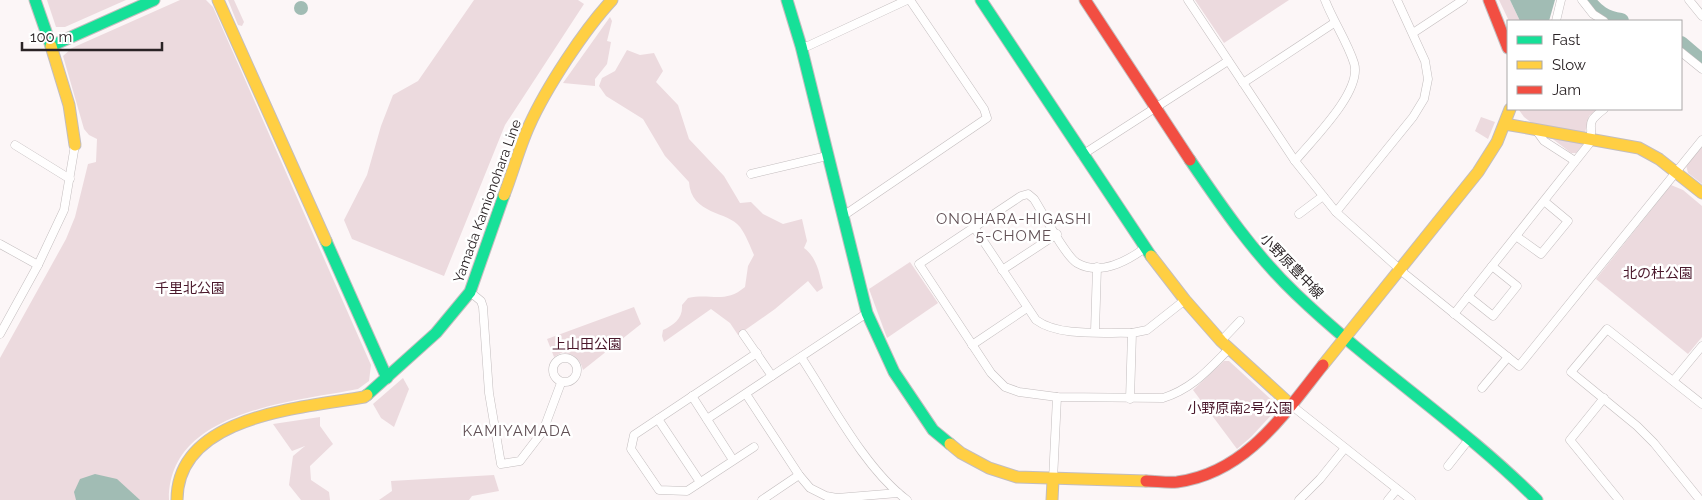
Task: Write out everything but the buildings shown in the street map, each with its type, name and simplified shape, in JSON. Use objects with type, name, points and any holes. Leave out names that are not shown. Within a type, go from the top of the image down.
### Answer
[{"type":"street","points":[[1,329],[38,265],[64,210],[75,145],[69,105],[52,46],[35,0]]},
{"type":"street","points":[[52,46],[154,0]]},
{"type":"street","points":[[218,0],[387,378]]},
{"type":"street","name":"Yamada Kamionohara Line","points":[[177,500],[177,486],[182,472],[192,454],[208,440],[250,418],[364,397],[436,333],[470,292],[523,143],[537,110],[601,12],[612,0]]},
{"type":"street","points":[[787,0],[802,46],[827,156],[867,313],[894,372],[933,430],[960,453],[990,468],[1017,477],[1053,480],[1176,482],[1200,478],[1242,458],[1260,442],[1478,172],[1491,154],[1510,110]]},
{"type":"street","points":[[802,46],[808,46],[907,0]]},
{"type":"street","points":[[843,216],[987,118],[984,109],[910,0]]},
{"type":"street","points":[[981,0],[1082,155],[1145,248],[1184,300],[1225,345],[1291,404],[1411,500]]},
{"type":"street","name":"小野原豊中線","points":[[1085,0],[1155,107],[1248,241],[1295,293],[1345,338],[1470,438],[1537,500]]},
{"type":"street","points":[[1188,0],[1295,161],[1336,212],[1400,269],[1520,366],[1702,140]]},
{"type":"street","points":[[1295,161],[1346,98],[1356,81],[1354,64],[1325,0]]},
{"type":"street","points":[[1336,212],[1414,117],[1424,99],[1428,79],[1425,60],[1397,0]]},
{"type":"street","points":[[1413,33],[1463,0]]},
{"type":"street","points":[[1489,0],[1507,45]]},
{"type":"street","points":[[1556,20],[1561,0]]},
{"type":"street","points":[[1582,0],[1593,14],[1602,20]]},
{"type":"street","points":[[1688,0],[1702,16]]},
{"type":"street","points":[[1243,83],[1334,23]]},
{"type":"street","points":[[1682,53],[1702,69]]},
{"type":"street","points":[[1082,155],[1228,61]]},
{"type":"street","points":[[1454,314],[1575,161],[1587,138],[1592,118],[1603,110]]},
{"type":"street","points":[[1505,124],[1639,148],[1702,193]]},
{"type":"street","points":[[1536,130],[1544,141],[1575,161]]},
{"type":"street","points":[[15,145],[70,180]]},
{"type":"street","points":[[751,174],[827,156]]},
{"type":"street","points":[[1145,248],[1124,262],[1113,266],[1097,267],[1078,263],[1069,254],[1028,194],[1020,196],[919,264],[991,373],[1005,386],[1018,392],[1057,397],[1130,399],[1163,398],[1179,393],[1192,385],[1225,345],[1240,321]]},
{"type":"street","points":[[1299,214],[1323,196]]},
{"type":"street","points":[[1516,236],[1541,254],[1568,221],[1544,201]]},
{"type":"street","points":[[974,227],[1027,308],[1036,320],[1046,327],[1058,331],[1132,333],[1147,330],[1184,300]]},
{"type":"street","points":[[1002,270],[1057,234]]},
{"type":"street","points":[[0,244],[38,265]]},
{"type":"street","points":[[1468,296],[1493,316],[1499,309],[1517,286],[1492,266]]},
{"type":"street","points":[[1095,331],[1097,267]]},
{"type":"street","points":[[470,292],[481,301],[483,308],[489,393],[500,464],[520,461],[543,431],[561,383]]},
{"type":"street","points":[[972,344],[1027,308]]},
{"type":"street","points":[[707,420],[867,313]]},
{"type":"street","points":[[1700,500],[1654,443],[1604,398],[1571,372],[1607,329],[1702,404]]},
{"type":"street","points":[[1130,399],[1132,333]]},
{"type":"street","points":[[743,334],[772,376]]},
{"type":"street","points":[[1673,381],[1702,346]]},
{"type":"street","points":[[754,447],[687,490],[659,490],[631,449],[634,435],[756,353]]},
{"type":"street","points":[[801,357],[864,454],[898,493],[907,500]]},
{"type":"street","points":[[1482,388],[1508,357]]},
{"type":"street","points":[[746,394],[799,475],[810,488],[837,499],[898,493]]},
{"type":"street","points":[[692,396],[733,460]]},
{"type":"street","points":[[1052,500],[1057,397]]},
{"type":"street","points":[[1604,398],[1570,440],[1619,500]]},
{"type":"street","points":[[658,419],[700,482]]},
{"type":"street","points":[[1448,466],[1470,438]]},
{"type":"street","points":[[1299,500],[1320,479],[1345,448]]},
{"type":"street","points":[[762,500],[799,475]]},
{"type":"street","points":[[1388,500],[1397,489]]},
{"type":"green space","points":[[47,0],[126,0],[65,27],[56,27]]},
{"type":"green space","name":"千里北公園","points":[[180,0],[206,0],[213,7],[371,365],[369,381],[358,389],[269,406],[239,416],[211,429],[189,447],[174,470],[169,500],[0,500],[0,358],[66,239],[75,217],[88,164],[96,162],[97,139],[89,135],[84,129],[63,56],[72,48]]},
{"type":"green space","points":[[228,0],[234,0],[244,22],[242,26],[238,25]]},
{"type":"green space","points":[[474,0],[578,0],[584,4],[505,125],[444,276],[352,239],[344,220],[367,175],[381,126],[393,95],[418,81]]},
{"type":"green space","points":[[1195,0],[1289,0],[1224,43]]},
{"type":"green space","points":[[1499,0],[1510,0],[1520,20],[1509,20]]},
{"type":"green space","points":[[610,17],[612,21],[607,41],[611,42],[607,64],[595,79],[595,86],[563,83]]},
{"type":"green space","points":[[627,50],[640,55],[654,53],[663,71],[656,82],[678,105],[689,139],[724,176],[740,203],[751,202],[763,214],[783,224],[802,219],[807,241],[804,248],[815,261],[823,288],[817,292],[808,281],[775,309],[738,335],[730,323],[711,309],[664,342],[663,330],[677,320],[681,314],[682,305],[688,298],[724,297],[738,292],[745,287],[748,266],[754,255],[740,227],[727,218],[703,207],[696,201],[691,193],[689,182],[665,156],[643,119],[606,96],[599,86],[602,78],[615,71]]},
{"type":"green space","points":[[1519,110],[1598,110],[1589,116],[1582,146],[1576,153],[1571,153],[1524,117]]},
{"type":"green space","points":[[1481,117],[1495,122],[1488,139],[1475,131]]},
{"type":"green space","points":[[1702,147],[1702,184],[1688,173],[1686,165]]},
{"type":"green space","name":"北の杜公園","points":[[1671,185],[1683,190],[1702,206],[1702,337],[1688,354],[1596,279]]},
{"type":"green space","points":[[910,262],[938,303],[887,338],[869,289]]},
{"type":"green space","name":"上山田公園","points":[[634,307],[641,324],[583,370],[578,360],[570,354],[563,352],[554,357],[547,339]]},
{"type":"green space","name":"小野原南2号公園","points":[[1224,361],[1229,361],[1274,402],[1275,411],[1237,449],[1193,390]]},
{"type":"green space","points":[[403,378],[409,389],[394,427],[381,418],[373,404]]},
{"type":"green space","points":[[320,417],[320,426],[333,444],[310,466],[311,480],[329,492],[330,500],[301,500],[289,485],[293,456],[305,446],[292,451],[273,424]]},
{"type":"green space","points":[[494,475],[499,491],[472,496],[469,500],[379,500],[392,491],[391,481]]},
{"type":"shaded area","points":[[1510,0],[1555,0],[1549,20],[1520,20]]},
{"type":"shaded area","points":[[301,1],[306,3],[308,8],[306,13],[301,15],[296,13],[294,8],[296,3]]},
{"type":"shaded area","points":[[95,474],[117,479],[140,500],[76,500],[74,492],[80,479]]},
{"type":"waterway","points":[[1587,0],[1601,14],[1616,20]]},
{"type":"waterway","points":[[1682,45],[1702,62]]},
{"type":"traffic: fast","points":[[35,0],[51,46],[154,0]]},
{"type":"traffic: fast","points":[[787,0],[801,46],[867,313],[894,372],[933,430],[950,444]]},
{"type":"traffic: fast","points":[[981,0],[1151,256]]},
{"type":"traffic: fast","points":[[1190,160],[1252,246],[1296,294],[1325,321],[1478,446],[1537,500]]},
{"type":"traffic: fast","points":[[367,395],[436,333],[470,292],[504,195]]},
{"type":"traffic: fast","points":[[326,241],[387,378]]},
{"type":"traffic: slow","points":[[218,0],[326,241]]},
{"type":"traffic: slow","points":[[504,195],[525,134],[545,94],[578,43],[612,0]]},
{"type":"traffic: slow","points":[[51,46],[69,105],[75,145]]},
{"type":"traffic: slow","points":[[1323,365],[1478,172],[1497,142],[1510,110]]},
{"type":"traffic: slow","points":[[1505,124],[1639,148],[1659,159],[1702,193]]},
{"type":"traffic: slow","points":[[1151,256],[1185,300],[1221,341],[1291,405]]},
{"type":"traffic: slow","points":[[177,500],[182,472],[198,450],[220,433],[247,421],[278,412],[367,395]]},
{"type":"traffic: slow","points":[[950,444],[961,453],[989,468],[1017,477],[1146,481]]},
{"type":"traffic: slow","points":[[1052,500],[1053,480]]},
{"type":"traffic: jam","points":[[1085,0],[1190,160]]},
{"type":"traffic: jam","points":[[1489,0],[1507,45]]},
{"type":"traffic: jam","points":[[1146,481],[1177,482],[1201,476],[1223,467],[1243,454],[1278,421],[1323,365]]},
{"type":"district","name":"ONOHARA-HIGASHI 5-CHOME","points":[[1014,228]]},
{"type":"district","name":"KAMIYAMADA","points":[[517,431]]}]
